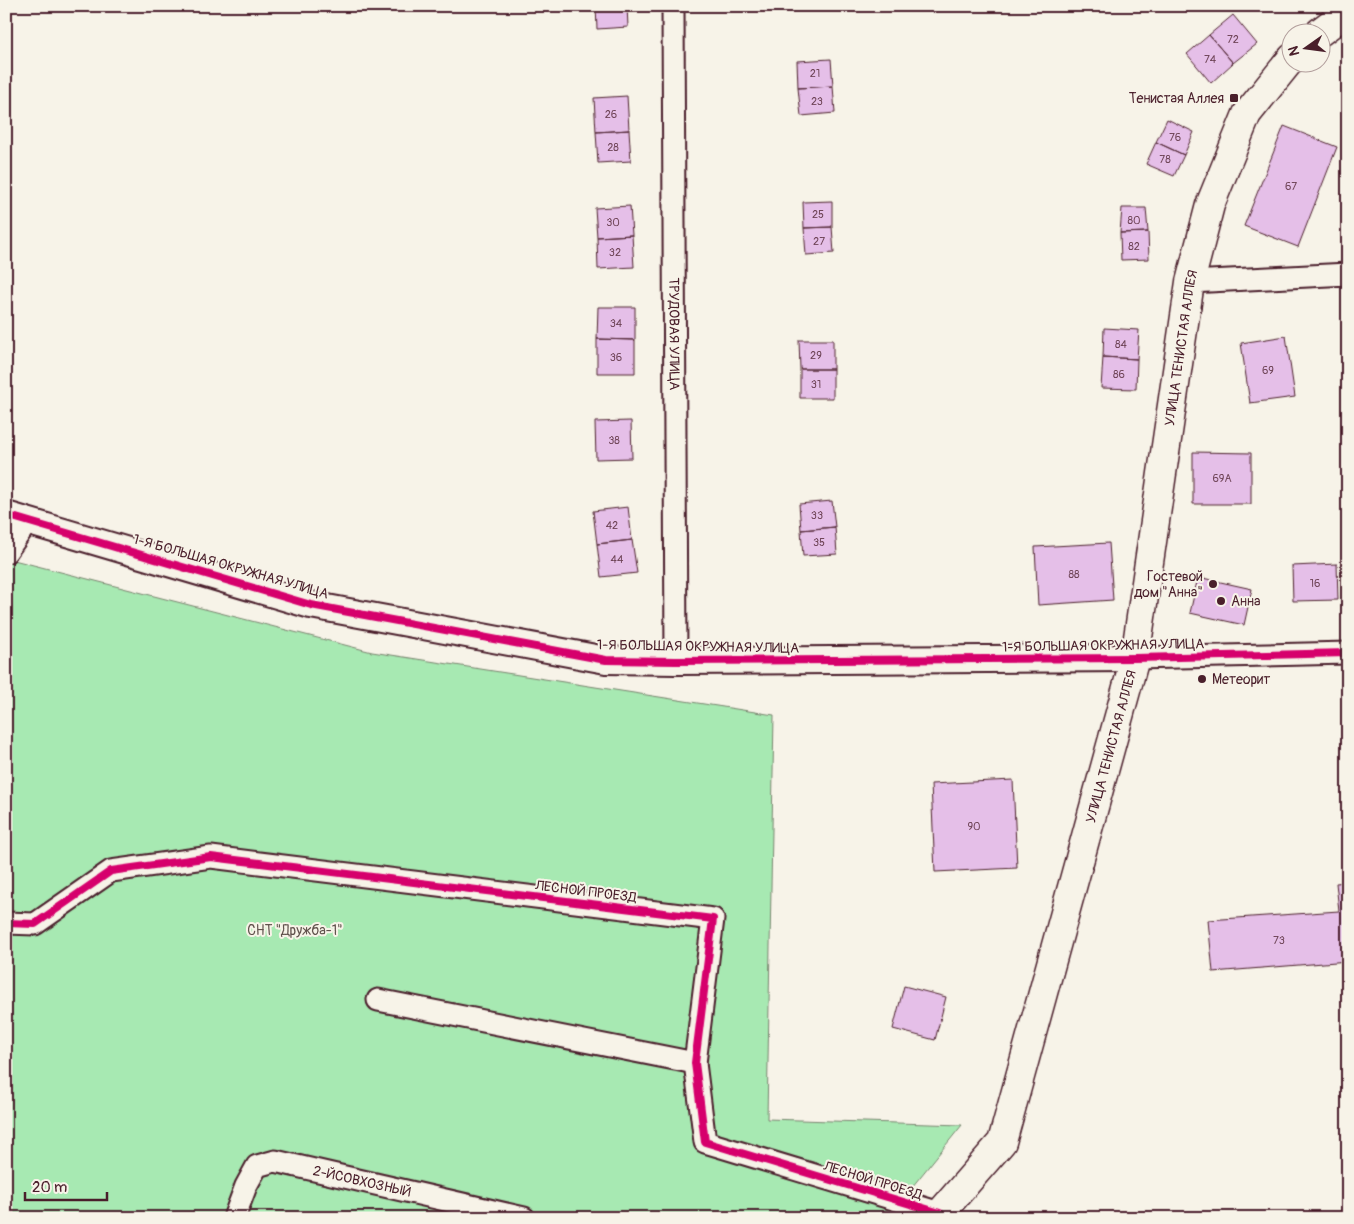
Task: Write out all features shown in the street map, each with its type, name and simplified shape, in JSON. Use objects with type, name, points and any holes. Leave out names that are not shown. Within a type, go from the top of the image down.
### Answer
[{"type":"main road","points":[[1332,23],[1348,11]]},
{"type":"main road","name":"УЛИЦА ТЕНИСТАЯ АЛЛЕЯ","points":[[938,1215],[1002,1142],[1134,658],[1190,282],[1210,205],[1248,114],[1282,71]]},
{"type":"street","name":"ТРУДОВАЯ УЛИЦА","points":[[673,6],[676,661]]},
{"type":"street","points":[[1190,282],[1348,274]]},
{"type":"street","name":"1-Я БОЛЬШАЯ ОКРУЖНАЯ УЛИЦА","points":[[18,517],[311,604],[606,660],[1134,658],[1348,653]]},
{"type":"street","points":[[6,552],[18,517]]},
{"type":"street","name":"ЛЕСНОЙ ПРОЕЗД","points":[[6,923],[35,924],[112,871],[211,857],[713,920],[695,1063],[705,1142],[938,1215]]},
{"type":"street","points":[[378,1000],[695,1063]]},
{"type":"street","name":"2-ЙСОВХОЗНЫЙ","points":[[234,1218],[246,1186],[257,1166],[275,1161],[524,1218]]},
{"type":"green space","name":"СНТ \"Дружба-1\"","points":[[6,558],[372,652],[774,715],[767,1119],[962,1125],[887,1218],[6,1218]]},
{"type":"building","points":[[596,6],[627,6],[628,27],[597,29]]},
{"type":"building","points":[[1233,15],[1257,44],[1233,63],[1209,35]]},
{"type":"building","points":[[1209,35],[1233,63],[1211,83],[1187,54]]},
{"type":"building","points":[[831,59],[833,86],[798,88],[797,61]]},
{"type":"building","points":[[833,86],[835,113],[801,116],[798,88]]},
{"type":"building","points":[[627,96],[629,130],[596,132],[594,98]]},
{"type":"building","points":[[1167,119],[1194,132],[1184,155],[1156,142]]},
{"type":"building","points":[[1284,126],[1337,147],[1298,247],[1244,226]]},
{"type":"building","points":[[629,130],[631,161],[598,163],[596,132]]},
{"type":"building","points":[[1156,142],[1184,155],[1174,176],[1146,164]]},
{"type":"building","points":[[832,201],[832,227],[804,228],[803,202]]},
{"type":"building","points":[[630,206],[632,235],[597,237],[595,208]]},
{"type":"building","points":[[1122,208],[1146,208],[1148,232],[1120,233]]},
{"type":"building","points":[[832,227],[834,253],[806,255],[804,228]]},
{"type":"building","points":[[1148,232],[1149,259],[1121,260],[1120,233]]},
{"type":"building","points":[[632,235],[634,267],[598,269],[597,237]]},
{"type":"building","points":[[598,307],[635,307],[635,340],[597,339]]},
{"type":"building","points":[[1104,328],[1139,330],[1137,359],[1103,357]]},
{"type":"building","points":[[1286,336],[1295,397],[1250,403],[1241,343]]},
{"type":"building","points":[[597,339],[635,340],[635,373],[597,373]]},
{"type":"building","points":[[799,340],[833,340],[833,369],[800,369]]},
{"type":"building","points":[[1103,357],[1137,359],[1136,389],[1101,388]]},
{"type":"building","points":[[800,369],[833,369],[833,398],[800,398]]},
{"type":"building","points":[[631,421],[632,458],[596,459],[595,422]]},
{"type":"building","points":[[1193,452],[1251,453],[1251,504],[1193,504]]},
{"type":"building","points":[[832,501],[835,527],[801,530],[799,504]]},
{"type":"building","points":[[628,507],[632,540],[597,544],[593,511]]},
{"type":"building","points":[[835,527],[837,554],[803,556],[801,530]]},
{"type":"building","points":[[632,540],[637,573],[601,577],[597,544]]},
{"type":"building","points":[[1109,543],[1113,600],[1038,605],[1035,547]]},
{"type":"building","points":[[1337,564],[1338,600],[1293,601],[1292,566]]},
{"type":"building","name":"Анна","points":[[1198,577],[1252,589],[1244,625],[1190,613]]},
{"type":"building","points":[[1013,780],[1017,868],[935,872],[931,784]]},
{"type":"building","points":[[1348,882],[1348,961],[1213,972],[1208,920],[1339,911],[1336,883]]},
{"type":"building","points":[[904,986],[946,997],[935,1040],[893,1029]]},
{"type":"cycle path","points":[[6,515],[311,605],[606,660],[1135,658],[1348,653]]},
{"type":"cycle path","points":[[6,923],[35,924],[111,871],[211,857],[713,919],[695,1063],[705,1142],[940,1213]]},
{"type":"place","name":"Тенистая Аллея","points":[[1234,98]]},
{"type":"place","name":"Гостевой дом \"Анна\"","points":[[1213,584]]},
{"type":"place","name":"Анна","points":[[1221,601]]},
{"type":"place","name":"Метеорит","points":[[1202,679]]}]
